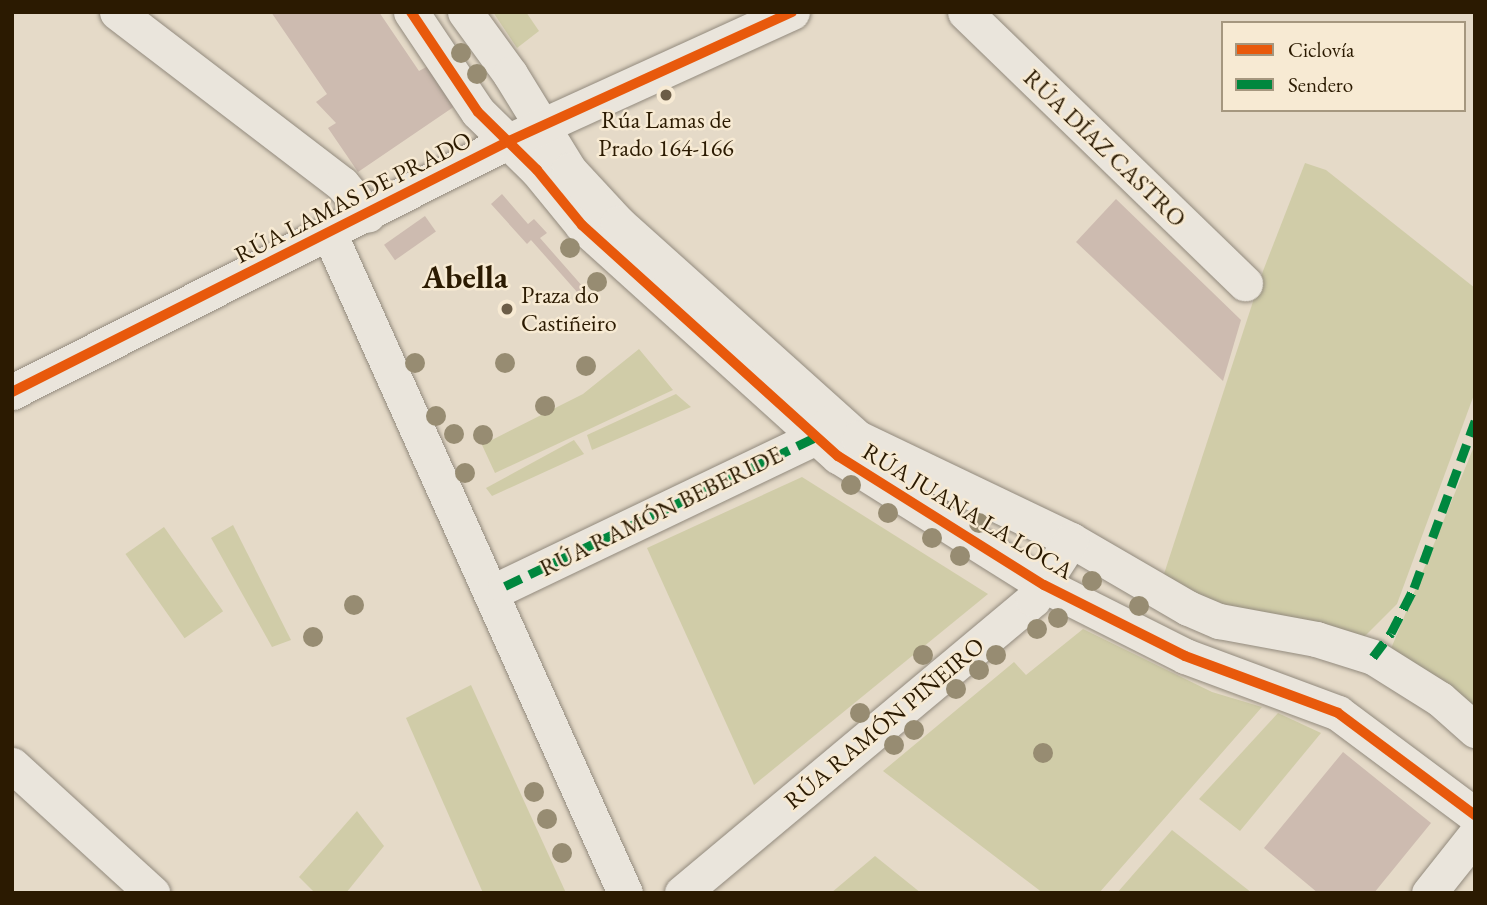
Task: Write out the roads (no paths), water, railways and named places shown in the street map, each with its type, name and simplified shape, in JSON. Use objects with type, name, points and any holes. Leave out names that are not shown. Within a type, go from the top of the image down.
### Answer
[{"type":"street","points":[[117,12],[342,184],[368,215]]},
{"type":"street","name":"RÚA JUANA LA LOCA","points":[[411,12],[478,112],[509,141],[582,225],[638,279],[825,427],[858,438],[1071,540],[1219,621],[1316,639],[1373,657],[1440,699],[1475,730]]},
{"type":"street","name":"RÚA JUANA LA LOCA","points":[[465,12],[569,170],[618,223],[825,427],[866,476],[1044,585],[1185,656],[1338,713],[1475,815]]},
{"type":"street","name":"RÚA LAMAS DE PRADO","points":[[20,375],[368,215],[509,141],[792,12]]},
{"type":"street","name":"RÚA DÍAZ CASTRO","points":[[965,12],[1245,283]]},
{"type":"street","points":[[329,233],[625,893]]},
{"type":"street","name":"RÚA RAMÓN BEBERIDE","points":[[505,586],[825,427]]},
{"type":"street","name":"RÚA RAMÓN PIÑEIRO","points":[[682,893],[1044,585],[1071,540]]},
{"type":"street","points":[[12,765],[152,893]]},
{"type":"street","points":[[1429,893],[1475,835]]},
{"type":"place","name":"Rúa Lamas de Prado 164-166","points":[[666,95]]},
{"type":"place","name":"Praza do Castiñeiro","points":[[507,309]]},
{"type":"district","name":"Abella","points":[[465,277]]}]
